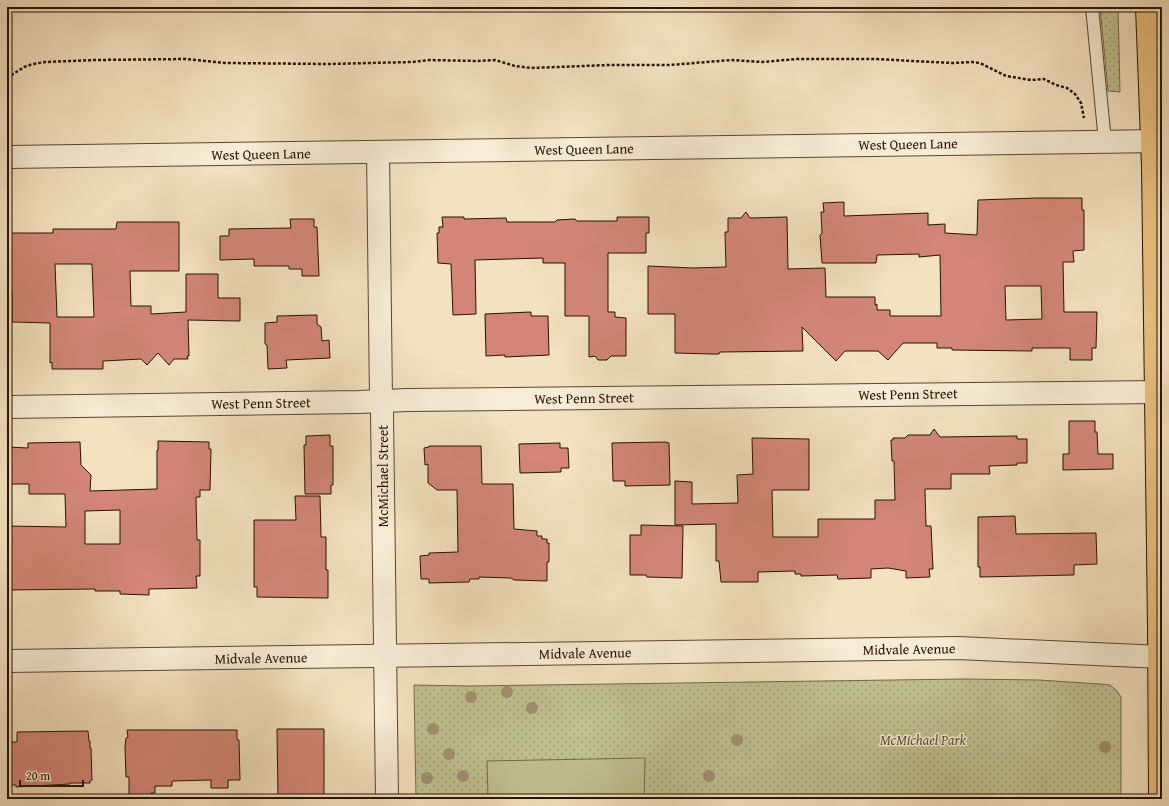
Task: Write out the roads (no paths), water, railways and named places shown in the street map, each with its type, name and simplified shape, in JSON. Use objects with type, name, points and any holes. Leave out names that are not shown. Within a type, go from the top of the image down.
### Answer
[{"type":"main road","points":[[1147,7],[1157,141],[1160,799]]},
{"type":"street","name":"West Queen Lane","points":[[7,157],[1157,141]]},
{"type":"street","name":"McMichael Street","points":[[378,152],[387,799]]},
{"type":"street","name":"West Penn Street","points":[[7,407],[1159,392]]},
{"type":"street","name":"Midvale Avenue","points":[[7,661],[958,648],[1160,657]]},
{"type":"lane","points":[[1092,7],[1105,142]]},
{"type":"park label","name":"McMichael Park","points":[[923,740]]}]
